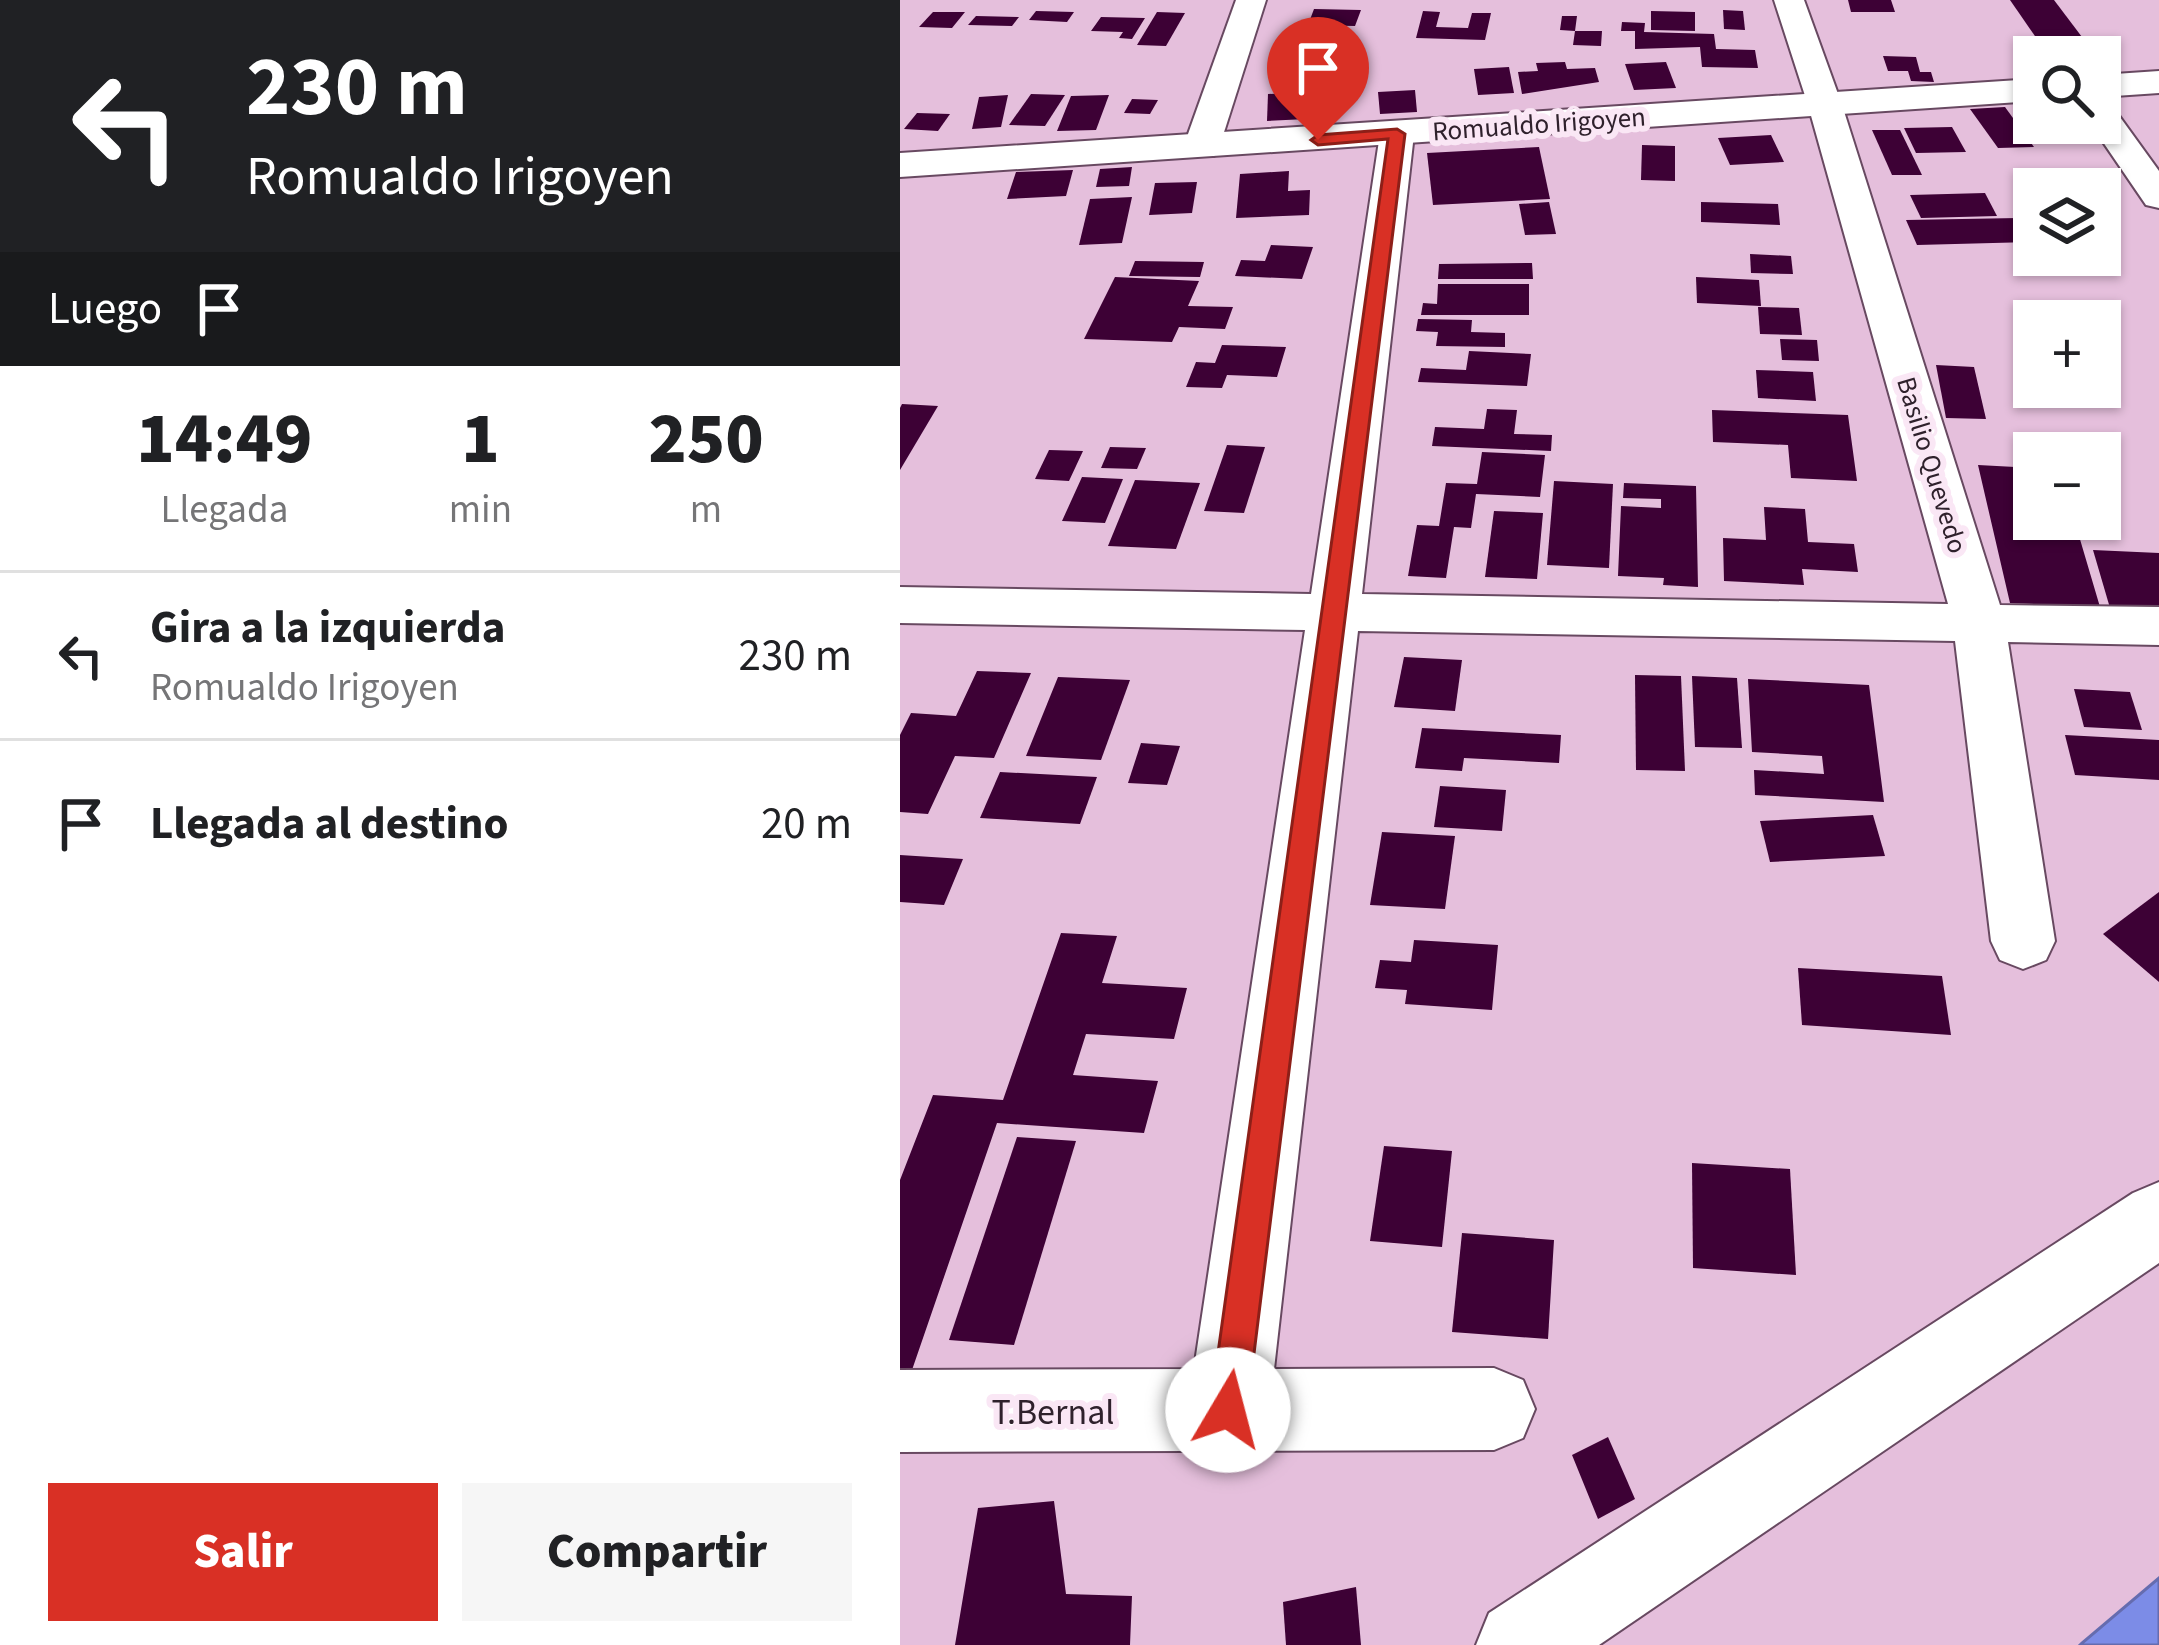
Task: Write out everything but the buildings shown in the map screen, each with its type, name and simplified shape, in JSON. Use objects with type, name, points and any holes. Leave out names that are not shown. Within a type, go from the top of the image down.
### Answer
[{"type":"street","points":[[1201,148],[1251,0]]},
{"type":"street","name":"Basilio Quevedo","points":[[1789,0],[1825,104],[1979,622],[2024,941]]},
{"type":"street","points":[[2121,85],[2159,82]]},
{"type":"street","name":"Romualdo Irigoyen","points":[[900,164],[2013,92]]},
{"type":"street","points":[[1228,1410],[1397,134]]},
{"type":"street","points":[[2121,143],[2159,197]]},
{"type":"street","points":[[900,605],[2159,626]]},
{"type":"street","points":[[1521,1645],[2159,1219]]},
{"type":"street","name":"T.Bernal","points":[[900,1412],[1494,1409]]},
{"type":"water","points":[[2159,1578],[2159,1645],[2080,1645],[2082,1643]]},
{"type":"route","points":[[1228,1410],[1397,134],[1318,140]]}]
